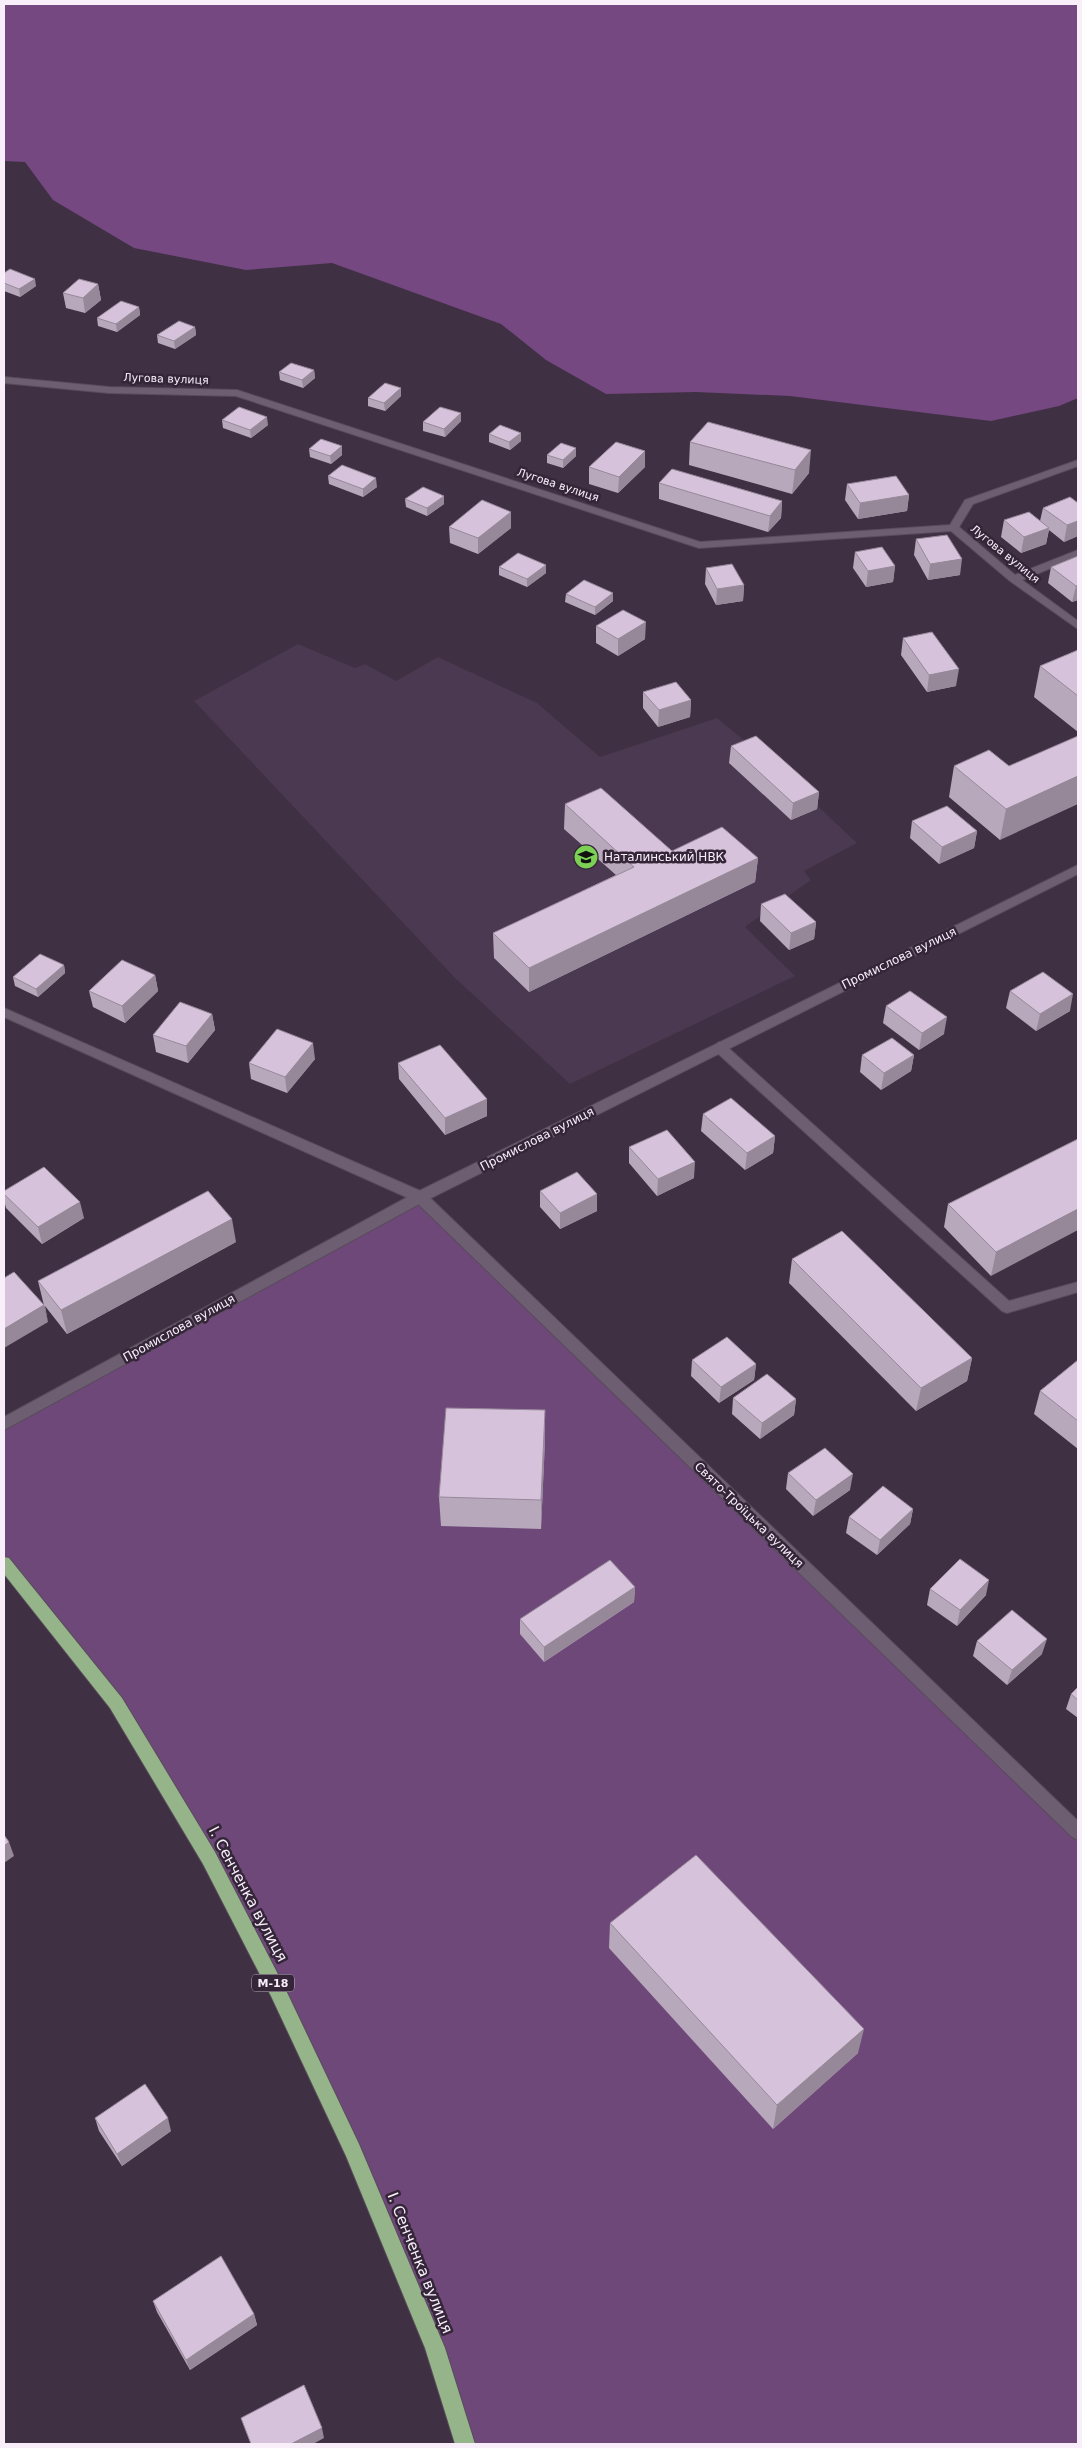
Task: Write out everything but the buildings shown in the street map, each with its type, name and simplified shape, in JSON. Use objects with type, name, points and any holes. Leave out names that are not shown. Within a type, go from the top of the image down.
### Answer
[{"type":"highway","name":"І. Сенченка вулиця","points":[[4,1563],[116,1704],[209,1858],[277,1990],[353,2150],[434,2348],[465,2444]]},
{"type":"street","name":"Лугова вулиця","points":[[4,380],[109,390],[237,393],[699,545],[953,528],[1014,579],[1078,626]]},
{"type":"street","points":[[953,528],[969,502],[1078,462]]},
{"type":"street","points":[[1014,579],[1078,553]]},
{"type":"street","name":"Промислова вулиця","points":[[4,1424],[420,1197],[1078,869]]},
{"type":"street","points":[[4,1012],[420,1197]]},
{"type":"street","points":[[719,1047],[1007,1307],[1078,1287]]},
{"type":"street","name":"Свято-Троїцька вулиця","points":[[420,1197],[1078,1832]]},
{"type":"shaded area","points":[[4,4],[1078,4],[1078,398],[1059,406],[991,421],[790,396],[696,392],[606,394],[546,360],[501,324],[332,263],[246,270],[134,248],[53,200],[25,162],[4,161]]},
{"type":"shaded area","name":"Наталинський НВК","points":[[298,644],[355,668],[365,664],[396,681],[438,657],[537,703],[600,757],[717,718],[772,763],[857,843],[804,871],[811,880],[745,927],[795,976],[570,1084],[455,978],[194,701]]},
{"type":"shaded area","points":[[420,1197],[1078,1832],[1078,2444],[465,2444],[435,2348],[277,1990],[116,1703],[4,1563],[4,1424]]},
{"type":"place","name":"Наталинський НВК","points":[[586,857]]}]
